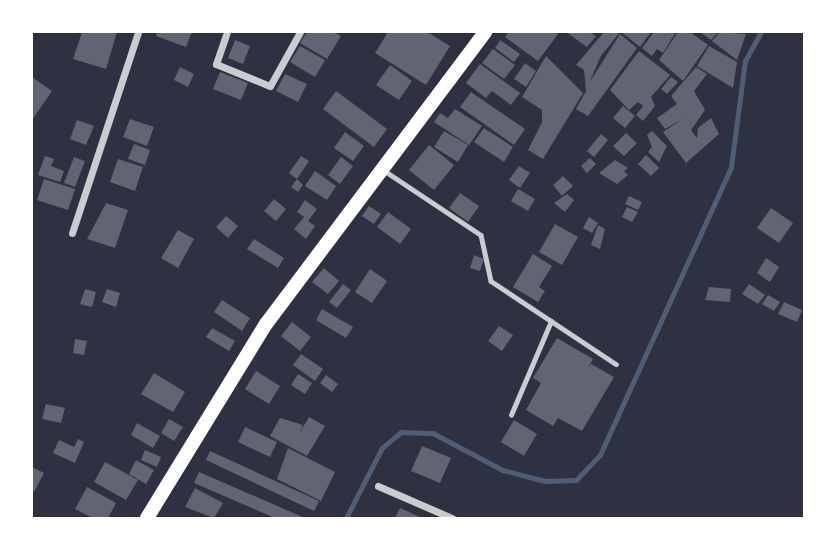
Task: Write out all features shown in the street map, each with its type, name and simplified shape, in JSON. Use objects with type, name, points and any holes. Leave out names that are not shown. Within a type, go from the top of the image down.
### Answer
[{"type":"main road","points":[[147,519],[266,324],[485,32]]},
{"type":"street","points":[[72,233],[138,32]]},
{"type":"street","points":[[227,32],[216,64],[270,86],[300,32]]},
{"type":"street","points":[[378,486],[452,519]]},
{"type":"lane","points":[[383,169],[481,235],[491,281],[616,364]]},
{"type":"lane","points":[[511,415],[551,321]]},
{"type":"building","points":[[82,32],[117,32],[106,69],[73,59]]},
{"type":"building","points":[[157,32],[192,32],[186,47],[156,36]]},
{"type":"building","points":[[307,32],[333,32],[341,36],[327,59],[300,43]]},
{"type":"building","points":[[388,32],[427,32],[450,46],[426,85],[375,53]]},
{"type":"building","points":[[509,32],[558,34],[538,61],[505,37]]},
{"type":"building","points":[[566,32],[590,32],[596,36],[587,47]]},
{"type":"building","points":[[604,32],[620,32],[601,56],[589,83],[620,34],[637,48],[588,116],[576,109],[586,91],[584,70],[576,65]]},
{"type":"building","points":[[621,32],[651,32],[640,47]]},
{"type":"building","points":[[654,32],[676,32],[663,53],[657,49],[652,56],[642,48]]},
{"type":"building","points":[[678,32],[690,32],[708,45],[683,81],[659,60]]},
{"type":"building","points":[[700,32],[718,32],[711,40]]},
{"type":"building","points":[[720,32],[746,34],[737,60],[712,41]]},
{"type":"building","points":[[235,40],[250,46],[243,64],[228,58]]},
{"type":"building","points":[[500,40],[520,54],[514,62],[495,48]]},
{"type":"building","points":[[300,46],[325,60],[315,77],[290,62]]},
{"type":"building","points":[[709,46],[737,62],[733,88],[697,66]]},
{"type":"building","points":[[493,49],[515,65],[504,79],[482,63]]},
{"type":"building","points":[[639,51],[670,75],[651,97],[655,106],[643,121],[636,115],[643,106],[638,102],[629,110],[610,90]]},
{"type":"building","points":[[546,56],[583,93],[543,159],[528,150],[542,122],[542,110],[522,97]]},
{"type":"building","points":[[525,63],[536,71],[526,87],[514,79]]},
{"type":"building","points":[[480,64],[520,93],[511,105],[492,91],[486,98],[466,83]]},
{"type":"building","points":[[390,65],[412,81],[399,100],[376,85]]},
{"type":"building","points":[[180,67],[194,74],[188,87],[174,80]]},
{"type":"building","points":[[696,67],[707,74],[694,91],[705,110],[691,130],[697,138],[698,128],[711,118],[719,134],[686,163],[663,132],[684,118],[665,129],[657,118],[677,104],[671,96]]},
{"type":"building","points":[[220,72],[248,83],[241,100],[213,89]]},
{"type":"building","points":[[285,74],[307,84],[298,102],[276,91]]},
{"type":"building","points":[[32,77],[52,91],[32,120]]},
{"type":"building","points":[[671,77],[678,82],[667,94],[661,89]]},
{"type":"building","points":[[336,91],[387,129],[374,147],[323,109]]},
{"type":"building","points":[[471,92],[525,129],[514,145],[460,107]]},
{"type":"building","points":[[623,106],[635,116],[625,128],[613,118]]},
{"type":"building","points":[[455,109],[482,126],[469,145],[434,122],[440,113],[448,118]]},
{"type":"building","points":[[130,119],[154,127],[147,146],[123,137]]},
{"type":"building","points":[[77,120],[94,126],[86,145],[70,139]]},
{"type":"building","points":[[484,128],[513,147],[504,162],[474,142]]},
{"type":"building","points":[[444,131],[468,145],[458,162],[434,147]]},
{"type":"building","points":[[652,131],[667,146],[659,162],[648,152],[652,147],[647,135]]},
{"type":"building","points":[[345,132],[364,146],[353,161],[334,148]]},
{"type":"building","points":[[626,133],[637,143],[624,156],[613,146]]},
{"type":"building","points":[[601,134],[608,140],[594,157],[587,151]]},
{"type":"building","points":[[134,144],[150,150],[145,165],[128,159]]},
{"type":"building","points":[[429,145],[454,165],[434,190],[409,170]]},
{"type":"building","points":[[646,155],[659,168],[651,176],[638,164]]},
{"type":"building","points":[[45,156],[54,159],[51,166],[64,171],[60,182],[38,175]]},
{"type":"building","points":[[301,156],[309,161],[297,179],[289,173]]},
{"type":"building","points":[[74,157],[85,161],[75,187],[64,183]]},
{"type":"building","points":[[341,157],[353,166],[340,184],[328,175]]},
{"type":"building","points":[[590,158],[596,164],[587,173],[581,166]]},
{"type":"building","points":[[118,159],[143,167],[135,191],[110,182]]},
{"type":"building","points":[[615,160],[628,168],[624,171],[628,175],[617,184],[599,173]]},
{"type":"building","points":[[519,166],[530,173],[520,188],[509,180]]},
{"type":"building","points":[[315,171],[336,186],[327,200],[305,186]]},
{"type":"building","points":[[563,176],[573,186],[562,196],[553,185]]},
{"type":"building","points":[[44,179],[75,189],[68,210],[37,200]]},
{"type":"building","points":[[297,179],[303,185],[298,192],[291,187]]},
{"type":"building","points":[[518,189],[535,199],[528,211],[511,201]]},
{"type":"building","points":[[460,193],[479,206],[468,222],[449,208]]},
{"type":"building","points":[[567,194],[574,200],[565,212],[554,203]]},
{"type":"building","points":[[629,196],[642,202],[638,210],[625,204]]},
{"type":"building","points":[[274,199],[286,209],[276,221],[264,211]]},
{"type":"building","points":[[305,200],[317,209],[308,221],[315,226],[306,239],[294,229],[304,217],[297,212]]},
{"type":"building","points":[[106,203],[128,210],[115,248],[87,239]]},
{"type":"building","points":[[369,206],[381,214],[374,224],[362,216]]},
{"type":"building","points":[[627,207],[638,212],[632,222],[622,217]]},
{"type":"building","points":[[771,208],[793,223],[779,243],[757,228]]},
{"type":"building","points":[[388,212],[411,229],[400,244],[377,227]]},
{"type":"building","points":[[226,216],[238,226],[228,238],[216,227]]},
{"type":"building","points":[[589,217],[598,223],[592,233],[583,228]]},
{"type":"building","points":[[555,224],[578,237],[562,265],[539,252]]},
{"type":"building","points":[[598,225],[605,229],[600,249],[591,245]]},
{"type":"building","points":[[178,230],[194,239],[178,268],[161,258]]},
{"type":"building","points":[[254,239],[284,258],[278,268],[247,249]]},
{"type":"building","points":[[533,254],[552,266],[539,287],[545,291],[538,302],[513,287]]},
{"type":"building","points":[[474,255],[484,259],[480,271],[470,268]]},
{"type":"building","points":[[766,258],[779,267],[770,282],[757,273]]},
{"type":"building","points":[[324,268],[339,281],[328,294],[312,282]]},
{"type":"building","points":[[370,269],[387,281],[372,303],[355,292]]},
{"type":"building","points":[[343,284],[351,290],[337,308],[329,302]]},
{"type":"building","points":[[749,284],[765,295],[758,304],[742,294]]},
{"type":"building","points":[[709,287],[731,289],[730,302],[705,300]]},
{"type":"building","points":[[85,289],[96,292],[92,307],[80,304]]},
{"type":"building","points":[[107,289],[120,293],[116,307],[102,302]]},
{"type":"building","points":[[768,295],[780,302],[774,311],[762,304]]},
{"type":"building","points":[[222,300],[250,318],[242,331],[214,312]]},
{"type":"building","points":[[784,302],[802,310],[797,322],[778,314]]},
{"type":"building","points":[[322,309],[353,327],[346,338],[316,320]]},
{"type":"building","points":[[292,322],[311,337],[300,351],[281,336]]},
{"type":"building","points":[[499,326],[513,335],[502,351],[488,341]]},
{"type":"building","points":[[212,328],[235,341],[229,351],[206,337]]},
{"type":"building","points":[[557,338],[593,359],[587,370],[591,364],[614,377],[582,431],[558,418],[553,426],[526,410],[541,383],[533,378]]},
{"type":"building","points":[[75,339],[87,341],[84,355],[73,353]]},
{"type":"building","points":[[301,354],[323,369],[315,381],[293,365]]},
{"type":"building","points":[[256,371],[280,386],[269,404],[245,389]]},
{"type":"building","points":[[154,373],[185,392],[173,412],[141,394]]},
{"type":"building","points":[[298,374],[312,383],[305,394],[291,385]]},
{"type":"building","points":[[326,375],[338,384],[332,392],[320,383]]},
{"type":"building","points":[[46,404],[65,408],[61,423],[42,419]]},
{"type":"building","points":[[309,417],[325,426],[307,456],[270,436],[280,418],[303,425],[299,434]]},
{"type":"building","points":[[169,419],[183,427],[174,441],[161,433]]},
{"type":"building","points":[[514,420],[537,434],[524,456],[501,442]]},
{"type":"building","points":[[137,423],[160,436],[153,448],[131,435]]},
{"type":"building","points":[[245,427],[277,442],[270,457],[238,442]]},
{"type":"building","points":[[78,439],[84,442],[75,463],[53,453],[59,440],[74,447]]},
{"type":"building","points":[[422,446],[451,458],[440,483],[411,471]]},
{"type":"building","points":[[288,448],[335,472],[321,501],[277,479]]},
{"type":"building","points":[[145,450],[161,457],[157,467],[141,460]]},
{"type":"building","points":[[210,451],[319,501],[314,511],[206,460]]},
{"type":"building","points":[[136,460],[154,470],[146,484],[129,474]]},
{"type":"building","points":[[105,462],[138,480],[126,500],[94,482]]},
{"type":"building","points":[[32,467],[44,473],[34,492],[32,491]]},
{"type":"building","points":[[199,472],[305,518],[275,518],[194,483]]},
{"type":"building","points":[[87,487],[116,503],[108,518],[93,518],[75,509]]},
{"type":"building","points":[[195,488],[223,503],[214,518],[185,507]]},
{"type":"building","points":[[400,508],[422,518],[395,518]]},
{"type":"waterway","points":[[346,518],[382,448],[401,432],[433,433],[503,470],[545,481],[576,480],[600,455],[731,167],[745,61],[761,32]]}]
